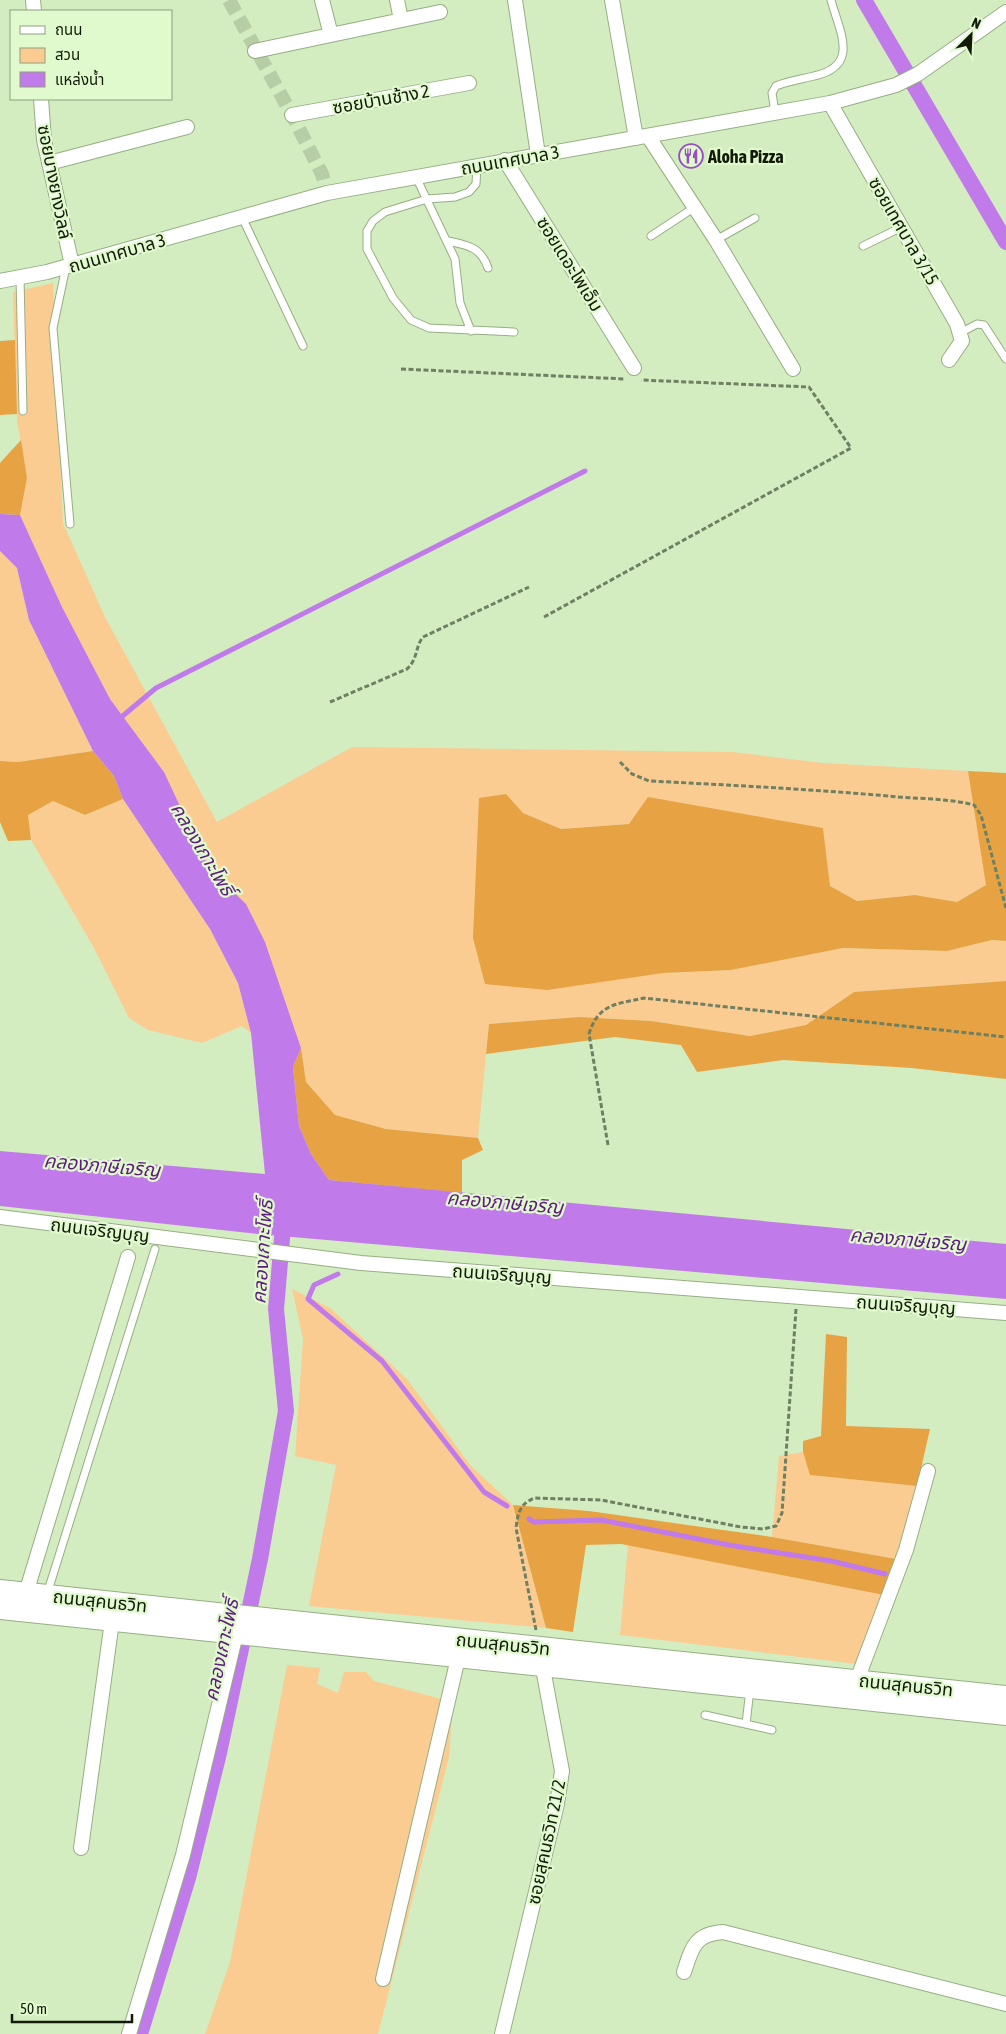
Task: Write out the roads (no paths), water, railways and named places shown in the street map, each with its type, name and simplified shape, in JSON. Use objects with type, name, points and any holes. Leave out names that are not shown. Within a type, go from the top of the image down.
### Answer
[{"type":"main road","name":"ถนนสุคนธวิท","points":[[0,1590],[26,1592],[44,1604],[112,1621],[458,1658],[541,1657],[750,1688],[1006,1715]]},
{"type":"main road","name":"ถนนสุคนธวิท","points":[[0,1609],[44,1604],[541,1657],[857,1680],[1006,1696]]},
{"type":"street","points":[[322,0],[332,35]]},
{"type":"street","points":[[397,0],[401,20]]},
{"type":"street","points":[[515,0],[538,155]]},
{"type":"street","points":[[612,0],[642,137],[695,208],[716,240],[793,369]]},
{"type":"street","points":[[256,51],[440,12]]},
{"type":"street","name":"ถนนเทศบาล 3","points":[[0,281],[69,266],[328,193],[830,103],[896,85],[918,74],[1006,12]]},
{"type":"street","name":"ซอยบ้านช้าง 2","points":[[292,115],[469,83]]},
{"type":"street","name":"ซอยบางยางวิลล์","points":[[41,100],[44,140],[69,266]]},
{"type":"street","name":"ซอยเทศบาล 3/15","points":[[830,103],[954,318],[960,333]]},
{"type":"street","points":[[49,164],[187,127]]},
{"type":"street","name":"ซอยเดอะโพเอ็ม","points":[[505,160],[635,375]]},
{"type":"street","points":[[948,360],[961,345],[960,333]]},
{"type":"street","name":"ถนนเจริญบุญ","points":[[0,1218],[361,1263],[1006,1313]]},
{"type":"street","points":[[26,1592],[128,1257]]},
{"type":"street","points":[[857,1680],[906,1550],[928,1471]]},
{"type":"street","points":[[81,1848],[112,1621]]},
{"type":"street","points":[[129,2034],[183,1855],[236,1634]]},
{"type":"street","name":"ซอยสุคนธวิท 21/2","points":[[502,2034],[557,1804],[562,1771],[541,1657]]},
{"type":"street","points":[[383,1980],[458,1658]]},
{"type":"street","points":[[684,1972],[691,1951],[699,1939],[708,1933],[723,1932],[1006,2004]]},
{"type":"lane","points":[[775,112],[772,93],[776,86],[825,74],[835,69],[841,62],[843,44],[831,0]]},
{"type":"lane","points":[[477,165],[476,184],[470,192],[455,197],[427,199],[385,212],[372,221],[367,231],[367,249],[393,298],[411,320],[429,328],[514,332]]},
{"type":"lane","points":[[415,176],[448,241],[455,259],[460,303],[471,330]]},
{"type":"lane","points":[[651,236],[695,208]]},
{"type":"lane","points":[[242,217],[304,346]]},
{"type":"lane","points":[[716,240],[755,218]]},
{"type":"lane","points":[[863,246],[902,227]]},
{"type":"lane","points":[[448,241],[478,250],[485,258],[488,268]]},
{"type":"lane","points":[[69,266],[53,328],[70,524]]},
{"type":"lane","points":[[20,278],[22,411]]},
{"type":"lane","points":[[960,333],[977,324],[984,325],[1006,359]]},
{"type":"lane","points":[[44,1604],[155,1249]]},
{"type":"lane","points":[[746,1724],[750,1688]]},
{"type":"lane","points":[[705,1715],[772,1730]]},
{"type":"water","name":"คลองภาษีเจริญ","points":[[0,514],[20,515],[62,607],[110,699],[164,772],[209,868],[246,904],[265,942],[301,1048],[293,1067],[299,1126],[311,1154],[329,1180],[1006,1244],[1006,1299],[258,1234],[0,1206],[0,1151],[265,1174],[251,1033],[238,983],[210,929],[123,799],[114,776],[93,751],[29,620],[17,568],[0,551]]},
{"type":"waterway","points":[[864,0],[1006,242]]},
{"type":"waterway","points":[[119,719],[156,688],[585,471]]},
{"type":"waterway","name":"คลองเกาะโพธิ์","points":[[140,2034],[188,1878],[219,1753],[260,1559],[286,1411],[276,1309],[284,1215]]},
{"type":"waterway","points":[[338,1274],[314,1285],[308,1299],[382,1361],[484,1492],[507,1506]]},
{"type":"waterway","points":[[529,1519],[534,1522],[601,1520],[729,1545],[831,1561],[885,1574]]},
{"type":"tunnel","points":[[229,0],[322,174],[327,193]]},
{"type":"place","name":"Aloha Pizza","points":[[691,156]]}]
